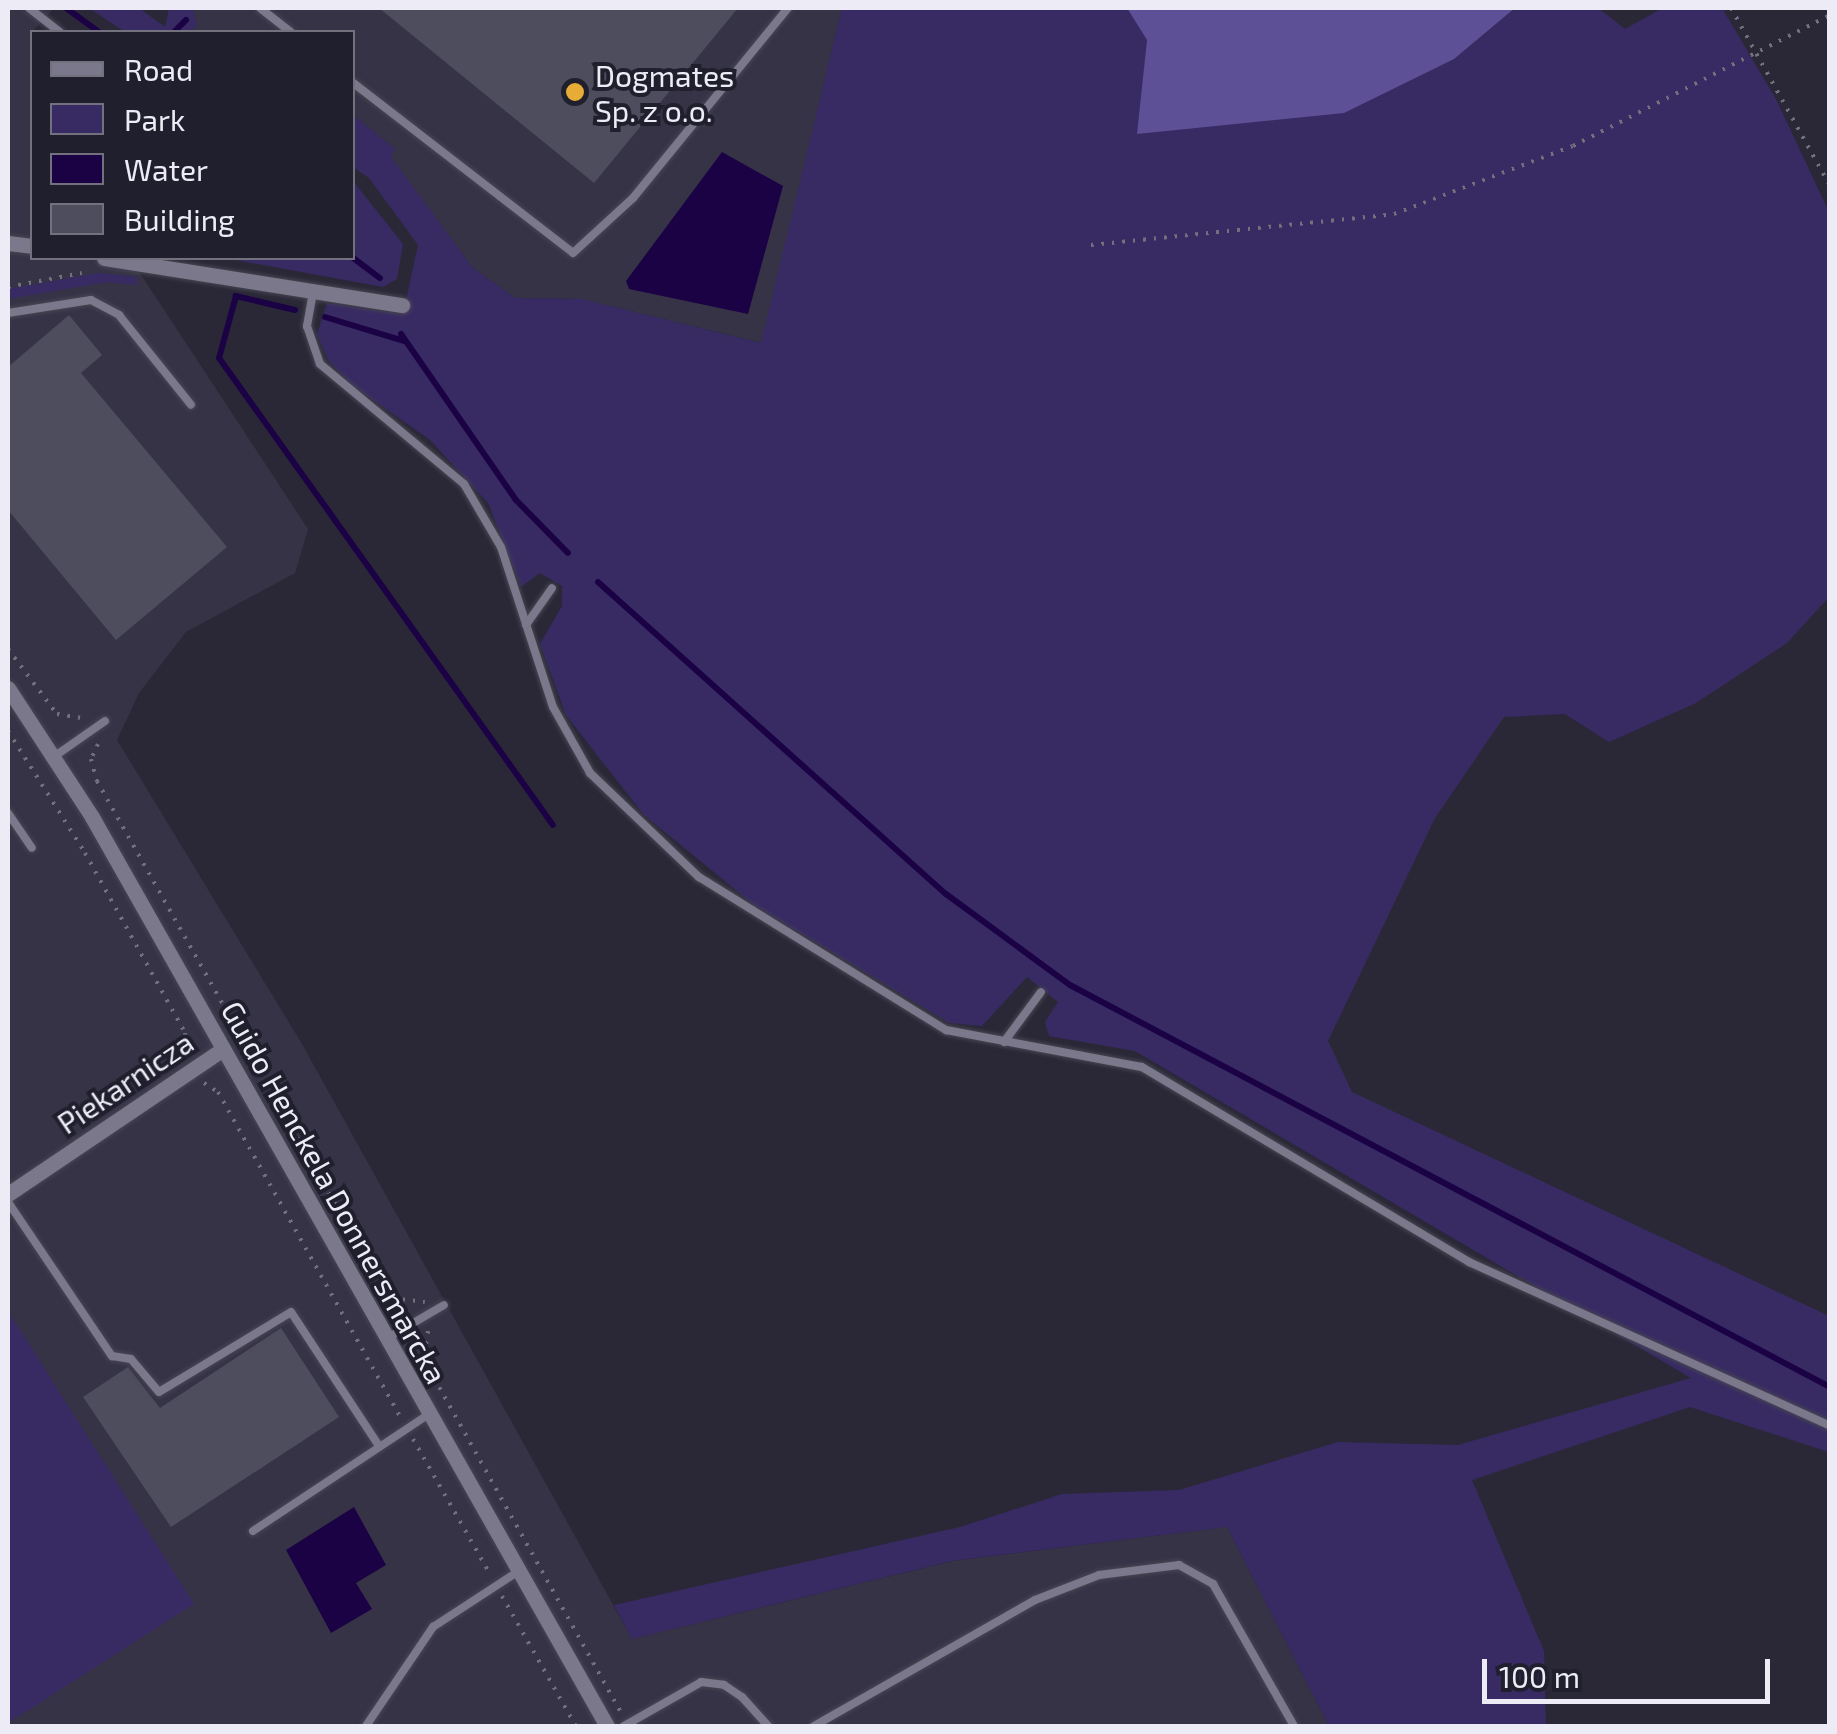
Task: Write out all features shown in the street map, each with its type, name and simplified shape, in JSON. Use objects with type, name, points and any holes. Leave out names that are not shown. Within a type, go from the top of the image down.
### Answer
[{"type":"street","points":[[131,260],[402,305]]},
{"type":"street","name":"Guido Henckela Donnersmarcka","points":[[8,688],[55,756],[607,1726]]},
{"type":"street","name":"Piekarnicza","points":[[8,1194],[222,1049]]},
{"type":"lane","points":[[30,8],[58,30]]},
{"type":"lane","points":[[260,8],[288,30]]},
{"type":"lane","points":[[355,84],[573,254],[633,198],[788,8]]},
{"type":"lane","points":[[312,292],[307,326],[320,364],[464,484],[500,547],[553,707],[590,773],[699,876],[916,1016],[946,1030],[1142,1067],[1469,1262],[1830,1426]]},
{"type":"lane","points":[[8,313],[91,300],[119,315],[191,405]]},
{"type":"lane","points":[[526,625],[552,588]]},
{"type":"lane","points":[[55,756],[106,721]]},
{"type":"lane","points":[[8,813],[32,848]]},
{"type":"lane","points":[[1004,1042],[1042,992]]},
{"type":"lane","points":[[8,1202],[112,1356],[131,1359],[159,1392],[291,1312],[379,1446]]},
{"type":"lane","points":[[386,1339],[444,1305]]},
{"type":"lane","points":[[253,1531],[429,1414]]},
{"type":"lane","points":[[814,1726],[1035,1600],[1099,1575],[1179,1565],[1213,1584],[1294,1726]]},
{"type":"lane","points":[[366,1726],[432,1627],[519,1571]]},
{"type":"lane","points":[[626,1725],[702,1682],[724,1684],[768,1726]]},
{"type":"path","points":[[1731,8],[1760,52],[1830,186]]},
{"type":"path","points":[[1090,246],[1394,214],[1573,146],[1830,16]]},
{"type":"path","points":[[8,288],[82,272]]},
{"type":"path","points":[[8,649],[57,714],[86,718],[100,740],[92,771],[381,1285],[392,1298],[424,1300],[436,1322],[427,1332],[424,1360],[626,1725]]},
{"type":"path","points":[[8,731],[85,852],[185,1033],[189,1055]]},
{"type":"path","points":[[204,1083],[218,1092],[576,1726]]},
{"type":"shaded area","points":[[8,8],[54,8],[30,30],[30,260],[131,260],[308,529],[295,573],[186,632],[139,693],[117,740],[302,1044],[632,1639],[953,1561],[1227,1527],[1329,1726],[8,1726]]},
{"type":"shaded area","points":[[193,8],[842,8],[762,343],[582,299],[515,298],[473,268],[390,157],[395,149],[355,117],[355,30],[193,30],[197,25]]},
{"type":"shaded area","points":[[1127,8],[1515,8],[1454,59],[1344,113],[1137,134],[1147,40]]},
{"type":"green space","points":[[89,8],[139,8],[165,27],[169,8],[193,8],[197,25],[193,30],[122,30]]},
{"type":"green space","points":[[842,8],[1127,8],[1147,40],[1138,134],[1454,59],[1515,8],[1598,8],[1625,29],[1663,8],[1722,8],[1777,101],[1829,212],[1829,597],[1787,643],[1696,703],[1609,742],[1565,714],[1504,717],[1435,818],[1328,1041],[1352,1092],[1829,1316],[1829,1452],[1690,1407],[1472,1480],[1544,1651],[1546,1726],[1329,1726],[1227,1527],[952,1561],[632,1639],[614,1605],[960,1527],[1062,1494],[1179,1490],[1338,1442],[1458,1445],[1691,1378],[1135,1051],[1049,1036],[1045,1022],[1058,1002],[1027,977],[982,1026],[949,1023],[754,905],[644,815],[566,715],[540,644],[562,606],[562,586],[540,573],[521,587],[488,503],[430,440],[352,385],[328,360],[317,334],[327,303],[403,314],[418,245],[369,178],[355,168],[355,117],[395,149],[391,157],[473,268],[515,298],[582,299],[761,343]]},
{"type":"green space","points":[[355,184],[403,244],[397,279],[383,287],[236,260],[355,260]]},
{"type":"green space","points":[[99,273],[137,277],[137,285],[107,282],[8,299],[8,289]]},
{"type":"green space","points":[[8,1311],[194,1604],[8,1723]]},
{"type":"water","points":[[722,152],[783,186],[748,314],[629,289],[626,281]]},
{"type":"water","points":[[354,1507],[386,1565],[356,1583],[372,1609],[331,1633],[286,1550]]},
{"type":"building","name":"Dogmates Sp. z o.o.","points":[[379,8],[738,8],[594,183]]},
{"type":"building","points":[[69,315],[102,355],[81,373],[227,547],[116,640],[8,510],[8,367]]},
{"type":"building","points":[[281,1328],[339,1417],[171,1527],[83,1397],[128,1367],[160,1408]]},
{"type":"waterway","points":[[66,8],[96,30]]},
{"type":"waterway","points":[[176,30],[186,20]]},
{"type":"waterway","points":[[355,259],[380,278]]},
{"type":"waterway","points":[[295,310],[236,296],[219,358],[553,825]]},
{"type":"waterway","points":[[325,317],[404,341]]},
{"type":"waterway","points":[[401,334],[516,500],[568,553]]},
{"type":"waterway","points":[[598,582],[946,894],[1070,985],[1830,1387]]},
{"type":"place","name":"Dogmates Sp. z o.o.","points":[[575,92]]}]
